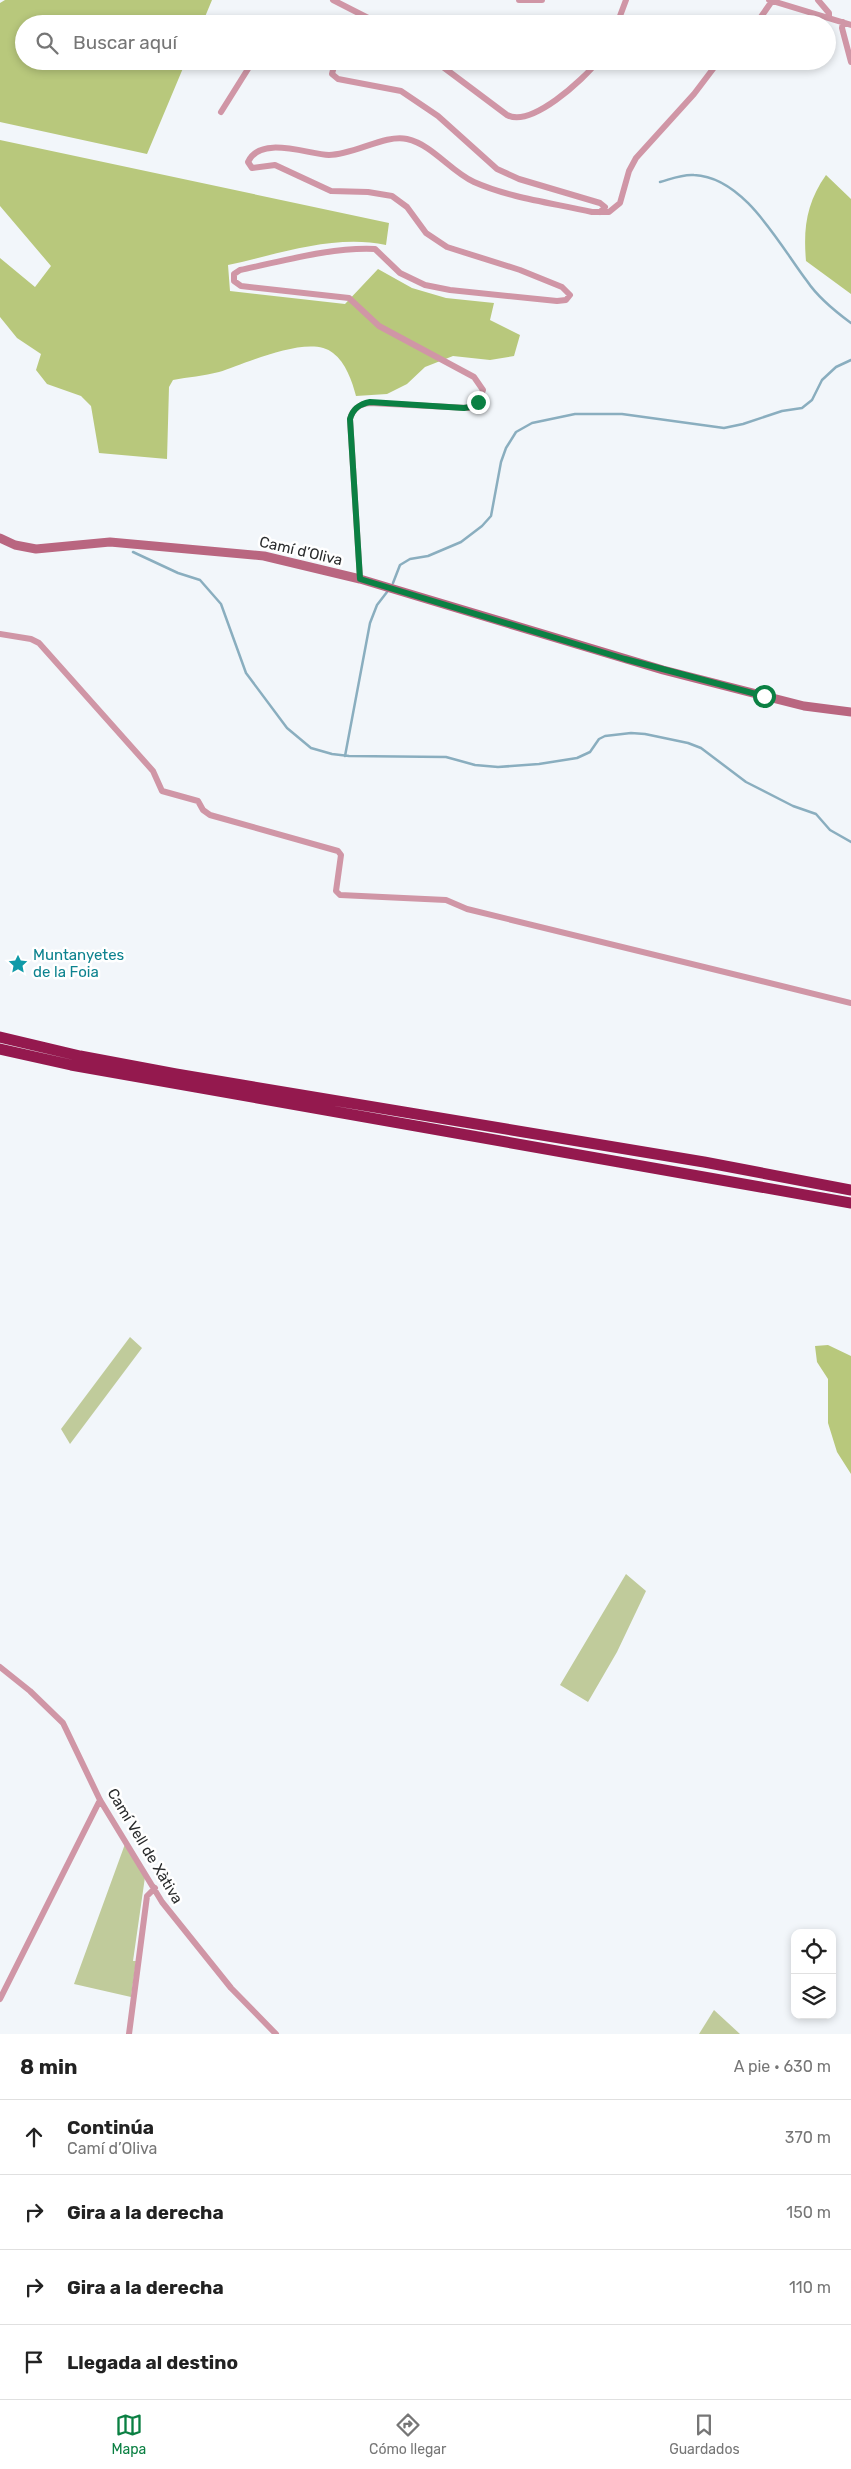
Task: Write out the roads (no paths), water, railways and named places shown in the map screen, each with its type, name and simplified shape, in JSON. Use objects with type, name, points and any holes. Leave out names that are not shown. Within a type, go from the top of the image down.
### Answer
[{"type":"highway","points":[[0,1037],[80,1056],[176,1074],[704,1162],[851,1190]]},
{"type":"highway","points":[[0,1049],[80,1067],[851,1202]]},
{"type":"street","points":[[333,0],[362,15]]},
{"type":"street","points":[[519,0],[542,0]]},
{"type":"street","points":[[620,15],[626,0]]},
{"type":"street","points":[[762,15],[771,0],[819,15]]},
{"type":"street","points":[[818,0],[829,15]]},
{"type":"street","points":[[836,20],[851,25]]},
{"type":"street","points":[[843,22],[842,28],[851,62]]},
{"type":"street","points":[[221,112],[247,70]]},
{"type":"street","points":[[332,70],[332,74],[338,79],[395,89],[413,99],[447,124],[497,169],[520,179],[600,203],[605,209],[598,213]]},
{"type":"street","points":[[447,70],[507,115],[517,119],[527,116],[558,98],[589,70]]},
{"type":"street","points":[[360,579],[350,419],[355,409],[370,402],[469,408],[478,402],[483,390],[474,378],[379,326],[349,298],[241,286],[234,281],[234,274],[240,270],[322,254],[355,249],[375,249],[400,273],[416,282],[436,288],[557,301],[566,300],[570,295],[562,287],[520,270],[447,247],[426,233],[407,207],[392,196],[368,192],[331,192],[275,165],[252,168],[248,162],[250,159],[270,148],[338,154],[389,141],[408,139],[428,149],[467,178],[485,186],[598,213],[609,212],[618,206],[629,171],[636,158],[694,94],[711,70]]},
{"type":"street","name":"Camí d’Oliva","points":[[0,538],[15,546],[36,550],[110,542],[249,554],[360,579],[663,670],[804,706],[851,712]]},
{"type":"street","points":[[0,634],[31,639],[39,643],[153,771],[162,791],[198,802],[203,810],[210,815],[338,851],[341,854],[336,891],[340,895],[446,900],[468,908],[851,1003]]},
{"type":"street","name":"Camí Vell de Xàtiva","points":[[0,1667],[30,1691],[63,1724],[100,1800],[172,1915],[231,1988],[276,2034]]},
{"type":"street","points":[[0,1999],[100,1800]]},
{"type":"street","points":[[129,2034],[147,1896],[155,1888]]},
{"type":"waterway","points":[[660,182],[681,176],[694,175],[712,179],[729,187],[760,216],[811,287],[833,309],[851,323]]},
{"type":"waterway","points":[[393,583],[400,565],[410,559],[428,556],[461,542],[482,526],[491,516],[501,462],[506,448],[516,432],[532,423],[575,414],[622,414],[724,428],[743,424],[782,411],[802,408],[812,400],[822,380],[836,367],[851,360]]},
{"type":"waterway","points":[[133,552],[178,573],[200,580],[221,604],[246,673],[287,728],[311,748],[332,754],[349,756],[446,757],[475,765],[498,767],[539,764],[577,758],[590,752],[599,739],[605,736],[631,733],[645,734],[688,743],[701,748],[746,782],[793,806],[816,814],[830,830],[851,842]]},
{"type":"waterway","points":[[345,756],[370,623],[377,605],[387,592]]},
{"type":"place","name":"Muntanyetes de la Foia","points":[[18,964]]}]
